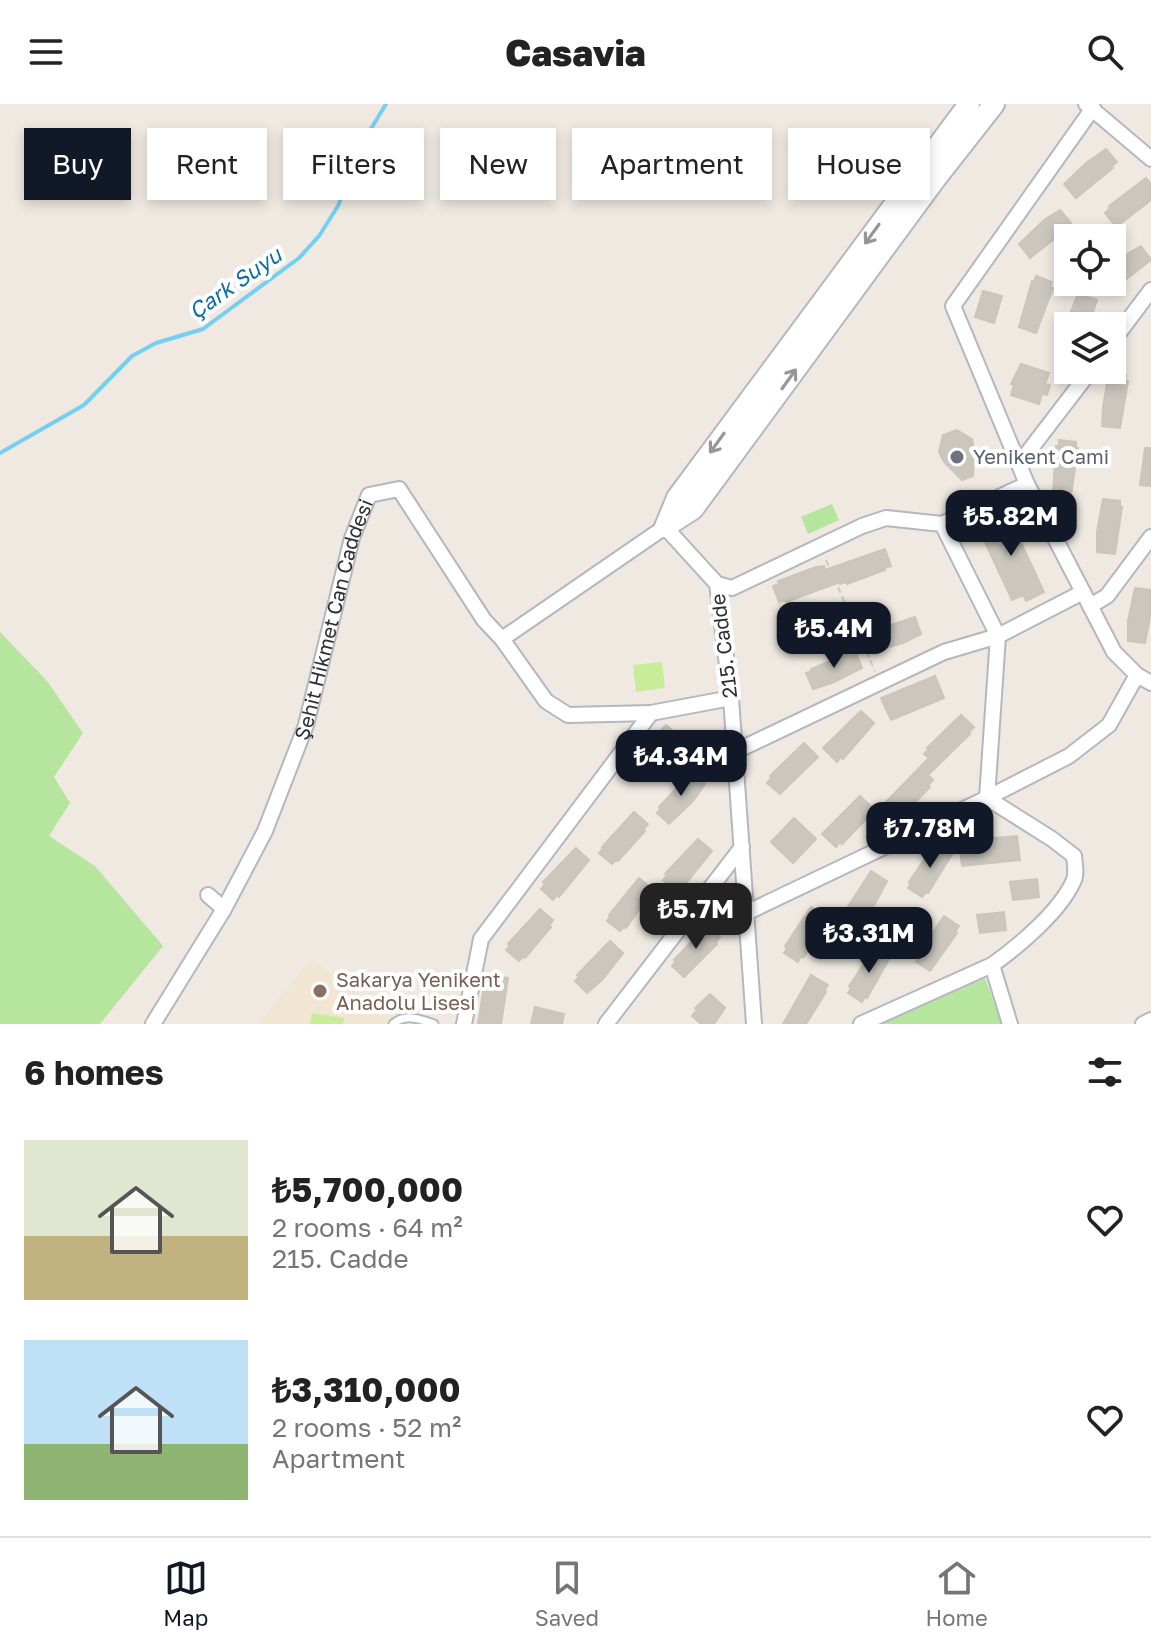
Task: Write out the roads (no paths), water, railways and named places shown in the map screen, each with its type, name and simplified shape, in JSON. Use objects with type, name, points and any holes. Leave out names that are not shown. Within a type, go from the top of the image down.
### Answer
[{"type":"street","points":[[731,698],[651,713],[568,715],[546,701],[502,639],[693,509],[936,178],[982,108],[1007,104]]},
{"type":"street","points":[[1151,159],[1089,106],[953,306],[1027,484],[1114,652],[1137,675],[1151,683]]},
{"type":"street","points":[[1126,323],[1151,290]]},
{"type":"street","points":[[1019,464],[1080,384]]},
{"type":"street","points":[[717,584],[732,588],[886,518],[942,524],[1027,484]]},
{"type":"street","name":"Şehit Hikmet Can Caddesi","points":[[153,1024],[224,909],[265,831],[306,725],[352,538],[369,495],[399,489],[484,620],[502,639]]},
{"type":"street","points":[[942,524],[998,636],[987,798]]},
{"type":"street","name":"215. Cadde","points":[[665,527],[717,584],[731,698],[754,1024]]},
{"type":"street","points":[[1090,606],[1107,596],[1151,537]]},
{"type":"street","points":[[734,752],[944,652],[998,636],[1083,592]]},
{"type":"street","points":[[746,913],[1069,756],[1109,725],[1137,675]]},
{"type":"street","points":[[464,1024],[481,939],[651,713]]},
{"type":"street","points":[[861,1024],[992,965],[1012,951],[1061,901],[1075,879],[1074,856],[987,798]]},
{"type":"street","points":[[606,1024],[742,847]]},
{"type":"street","points":[[208,895],[224,909]]},
{"type":"street","points":[[992,965],[1010,1024]]},
{"type":"street","points":[[1143,1024],[1151,1020]]},
{"type":"lane","points":[[393,1024],[396,1020],[413,1017],[434,1024]]},
{"type":"waterway","name":"Çark Suyu","points":[[0,453],[84,405],[132,356],[156,343],[203,329],[299,258],[319,236],[338,206],[363,142],[386,104]]},
{"type":"place","name":"Yenikent Cami","points":[[957,457]]},
{"type":"place","name":"Sakarya Yenikent Anadolu Lisesi","points":[[320,991]]}]
